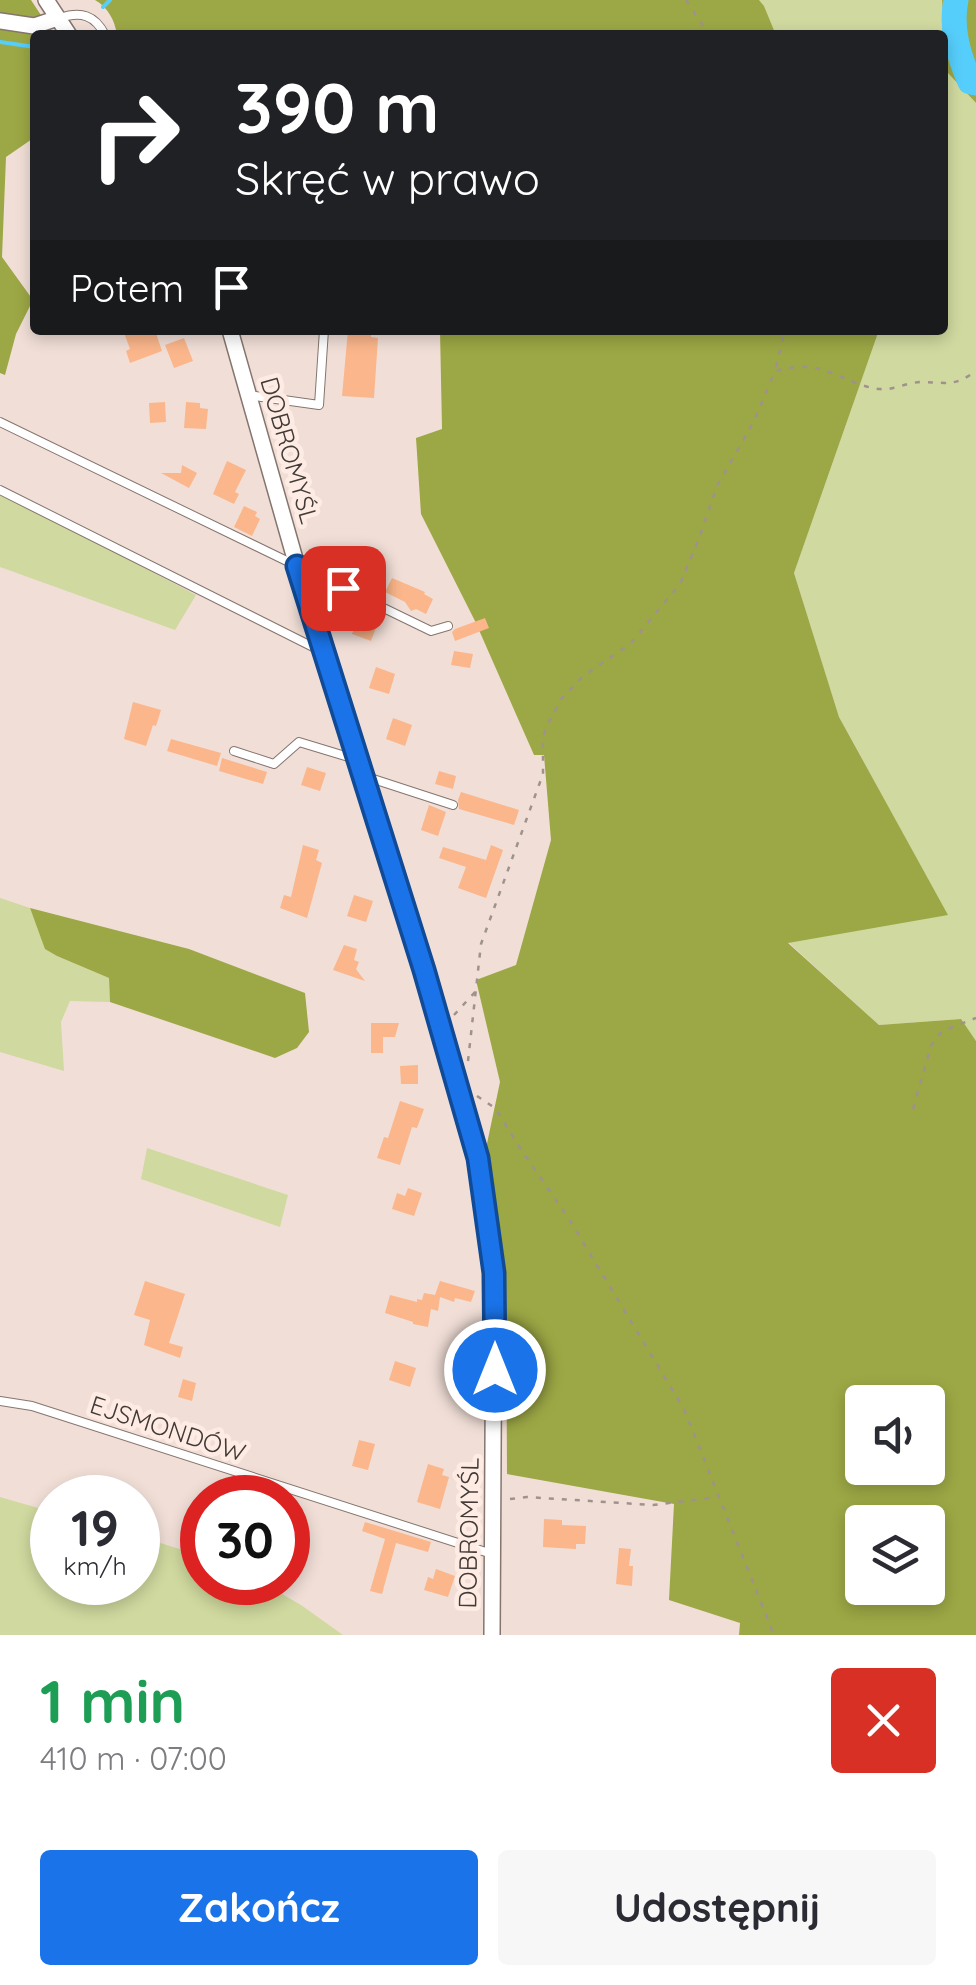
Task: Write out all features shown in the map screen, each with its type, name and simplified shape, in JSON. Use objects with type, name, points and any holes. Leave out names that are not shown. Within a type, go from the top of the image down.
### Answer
[{"type":"street","points":[[46,0],[66,30]]},
{"type":"street","points":[[0,21],[34,26],[58,18]]},
{"type":"street","name":"DOBROMYŚL","points":[[231,335],[297,566],[362,768],[478,1158],[494,1273],[492,1635]]},
{"type":"lane","points":[[58,18],[82,14],[102,30]]},
{"type":"lane","points":[[248,396],[318,404],[324,335]]},
{"type":"lane","points":[[0,422],[431,631],[448,626]]},
{"type":"lane","points":[[0,490],[325,653]]},
{"type":"lane","points":[[234,751],[274,764],[299,742],[453,805]]},
{"type":"lane","name":"EJSMONDÓW","points":[[0,1401],[47,1410],[493,1554]]},
{"type":"path","points":[[686,0],[705,30]]},
{"type":"path","points":[[774,1635],[684,1409],[569,1218],[495,1108],[458,1084],[470,1051],[481,944],[543,774],[543,737],[549,722],[561,700],[583,676],[630,644],[680,584],[717,486],[754,421],[775,370],[784,335]]},
{"type":"path","points":[[775,370],[806,367],[885,390],[904,384],[962,382],[976,371]]},
{"type":"path","points":[[440,1024],[476,991]]},
{"type":"path","points":[[912,1109],[931,1046],[942,1030],[976,1018]]},
{"type":"path","points":[[494,1501],[527,1496],[652,1506],[719,1497]]},
{"type":"green space","points":[[0,0],[31,0],[51,30],[30,30],[30,140],[6,157],[2,257],[30,296],[30,306],[16,334],[5,375],[0,373]]},
{"type":"green space","points":[[95,0],[759,0],[774,30],[116,30],[104,6]]},
{"type":"green space","points":[[759,0],[942,0],[944,30],[774,30]]},
{"type":"green space","points":[[942,0],[976,0],[976,103],[948,73],[948,30],[944,30]]},
{"type":"green space","points":[[948,73],[976,103],[976,1041],[960,1019],[879,1025],[788,942],[947,914],[839,717],[794,573],[877,335],[948,335]]},
{"type":"green space","points":[[440,335],[877,335],[794,573],[839,717],[948,915],[788,943],[879,1025],[961,1019],[976,1041],[976,1635],[739,1635],[740,1623],[669,1600],[674,1504],[507,1474],[506,1277],[485,1153],[500,1082],[476,980],[516,965],[551,840],[544,755],[534,755],[475,621],[421,514],[416,438],[442,429]]},
{"type":"green space","points":[[0,492],[196,595],[175,630],[0,567]]},
{"type":"green space","points":[[0,898],[30,908],[46,949],[109,978],[110,1002],[70,1001],[61,1022],[64,1071],[0,1052]]},
{"type":"green space","points":[[30,908],[189,949],[305,993],[309,1032],[297,1048],[275,1058],[110,1002],[109,978],[45,949]]},
{"type":"green space","points":[[147,1148],[288,1195],[280,1227],[141,1179]]},
{"type":"green space","points":[[0,1497],[30,1506],[30,1605],[160,1605],[160,1543],[180,1549],[180,1605],[301,1605],[343,1635],[0,1635]]},
{"type":"building","points":[[125,335],[157,335],[162,351],[130,363],[126,351],[130,349]]},
{"type":"building","points":[[348,335],[378,338],[374,398],[342,396]]},
{"type":"building","points":[[184,338],[193,361],[174,368],[165,345]]},
{"type":"building","points":[[165,402],[166,422],[150,423],[149,403]]},
{"type":"building","points":[[186,402],[200,403],[200,408],[208,409],[206,429],[184,428]]},
{"type":"building","points":[[227,461],[246,470],[235,492],[239,494],[234,504],[213,494]]},
{"type":"building","points":[[182,465],[197,473],[189,488],[161,473],[181,473]]},
{"type":"building","points":[[244,506],[257,512],[255,516],[260,519],[252,536],[234,527]]},
{"type":"building","points":[[345,552],[363,561],[353,581],[335,572]]},
{"type":"building","points":[[392,578],[433,599],[426,614],[411,611],[405,602],[385,592]]},
{"type":"building","points":[[360,613],[379,620],[371,641],[352,634]]},
{"type":"building","points":[[485,618],[489,628],[455,641],[455,629]]},
{"type":"building","points":[[454,651],[473,654],[470,668],[451,665]]},
{"type":"building","points":[[376,667],[395,674],[389,694],[369,688]]},
{"type":"building","points":[[133,702],[161,710],[146,746],[124,739]]},
{"type":"building","points":[[393,718],[412,725],[405,746],[386,739]]},
{"type":"building","points":[[171,739],[221,753],[217,766],[167,751]]},
{"type":"building","points":[[222,758],[267,772],[263,784],[219,771]]},
{"type":"building","points":[[307,767],[326,773],[320,791],[301,785]]},
{"type":"building","points":[[439,771],[456,776],[453,789],[435,784]]},
{"type":"building","points":[[461,792],[519,810],[514,825],[459,809]]},
{"type":"building","points":[[429,805],[446,812],[438,836],[421,830]]},
{"type":"building","points":[[303,845],[319,850],[316,860],[322,863],[307,918],[280,908],[284,895],[291,897]]},
{"type":"building","points":[[491,845],[503,850],[486,898],[458,888],[466,867],[439,858],[443,847],[486,860]]},
{"type":"building","points":[[354,895],[373,901],[366,922],[347,916]]},
{"type":"building","points":[[344,945],[357,949],[356,969],[365,981],[333,970]]},
{"type":"building","points":[[371,1023],[399,1023],[395,1037],[383,1037],[383,1053],[371,1053]]},
{"type":"building","points":[[418,1065],[418,1084],[401,1084],[400,1066]]},
{"type":"building","points":[[400,1101],[424,1109],[417,1128],[412,1127],[400,1165],[377,1158]]},
{"type":"building","points":[[408,1188],[422,1193],[414,1216],[392,1209],[397,1193],[405,1196]]},
{"type":"building","points":[[145,1281],[185,1294],[169,1343],[183,1347],[180,1358],[144,1345],[150,1320],[134,1315]]},
{"type":"building","points":[[440,1281],[475,1291],[471,1302],[440,1297],[438,1311],[431,1309],[428,1327],[385,1313],[390,1295],[417,1302],[424,1293],[435,1295]]},
{"type":"building","points":[[395,1361],[416,1368],[410,1387],[389,1380]]},
{"type":"building","points":[[183,1379],[196,1383],[192,1401],[178,1397]]},
{"type":"building","points":[[359,1440],[375,1444],[368,1470],[352,1466]]},
{"type":"building","points":[[428,1464],[444,1469],[442,1475],[449,1477],[440,1509],[417,1502]]},
{"type":"building","points":[[544,1519],[586,1526],[585,1544],[576,1544],[576,1549],[543,1547]]},
{"type":"building","points":[[365,1522],[431,1542],[428,1552],[396,1543],[382,1594],[370,1591],[385,1539],[362,1531]]},
{"type":"building","points":[[619,1548],[631,1549],[632,1586],[616,1584]]},
{"type":"building","points":[[436,1569],[455,1576],[448,1597],[424,1590]]},
{"type":"waterway","points":[[103,7],[110,0]]},
{"type":"waterway","points":[[956,0],[957,42],[970,82],[976,83]]},
{"type":"waterway","points":[[0,42],[30,46]]},
{"type":"route","points":[[343,588],[297,566],[424,970],[478,1158],[494,1273],[495,1370]]}]
